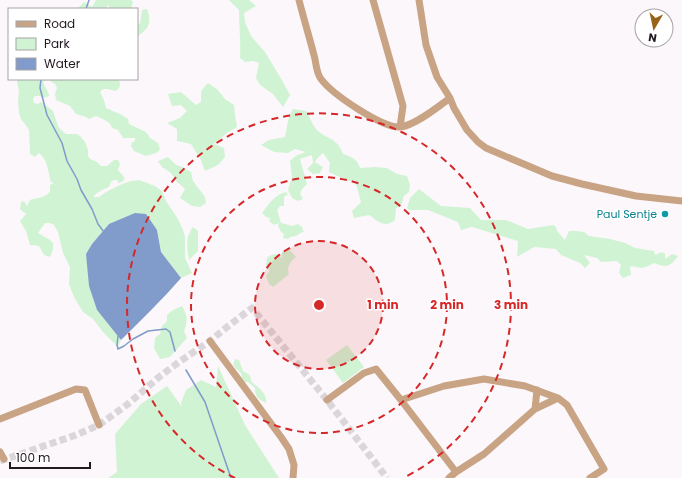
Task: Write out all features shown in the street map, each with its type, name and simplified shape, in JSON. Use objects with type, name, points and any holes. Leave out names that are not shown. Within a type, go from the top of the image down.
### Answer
[{"type":"street","points":[[299,0],[320,78],[339,96],[361,111],[392,126],[400,127],[425,116],[450,98]]},
{"type":"street","points":[[373,0],[403,106],[400,127]]},
{"type":"street","points":[[419,0],[426,45],[437,76],[467,130],[478,142],[486,148],[552,176],[636,196],[682,201]]},
{"type":"street","points":[[210,341],[282,437],[289,449],[294,465],[293,478]]},
{"type":"street","points":[[327,400],[364,373],[376,369],[456,472]]},
{"type":"street","points":[[401,400],[444,386],[484,379],[520,385],[558,398],[567,405],[604,469],[590,478]]},
{"type":"street","points":[[0,419],[76,389],[80,389],[85,390],[99,425]]},
{"type":"street","points":[[535,409],[537,390]]},
{"type":"street","points":[[449,478],[484,454],[535,409],[558,398]]},
{"type":"street","points":[[0,452],[4,459]]},
{"type":"green space","points":[[96,0],[131,0],[133,2],[131,8],[109,8],[109,5],[105,8],[78,8],[84,2],[92,7]]},
{"type":"green space","points":[[229,0],[249,0],[256,6],[244,13],[245,22],[251,36],[265,52],[290,95],[283,107],[273,94],[260,85],[256,78],[259,63],[253,61],[245,62],[240,58],[239,10]]},
{"type":"green space","points":[[147,9],[149,21],[145,31],[138,36],[138,23],[140,24],[142,10]]},
{"type":"green space","points":[[17,80],[49,80],[43,81],[49,96],[44,98],[35,96],[33,99],[34,103],[38,104],[41,102],[53,111],[58,126],[66,134],[77,134],[80,136],[85,142],[90,159],[97,162],[101,166],[107,166],[114,160],[118,160],[120,164],[118,170],[125,178],[123,181],[119,183],[117,180],[114,180],[111,182],[109,187],[93,197],[99,197],[122,184],[139,180],[155,186],[162,191],[166,201],[178,219],[183,230],[185,237],[185,258],[192,273],[181,278],[161,252],[157,230],[109,224],[92,244],[86,254],[89,286],[97,310],[121,340],[118,347],[93,319],[83,312],[74,297],[69,284],[70,267],[63,253],[58,232],[54,225],[45,223],[38,233],[53,243],[53,250],[50,257],[44,255],[39,246],[30,245],[26,231],[20,221],[26,214],[20,209],[21,202],[24,201],[27,206],[30,200],[45,196],[50,192],[50,185],[54,183],[51,182],[46,163],[42,156],[39,153],[35,157],[30,154],[29,130],[21,119],[19,113],[19,92]]},
{"type":"green space","points":[[49,80],[119,80],[120,86],[116,91],[103,89],[100,92],[106,108],[122,115],[128,119],[129,124],[146,132],[150,138],[158,143],[160,149],[154,154],[146,156],[134,151],[131,146],[132,142],[135,141],[135,138],[123,138],[118,130],[112,128],[106,120],[96,116],[89,119],[76,114],[70,106],[56,100],[55,94],[57,88],[55,84]]},
{"type":"green space","points":[[208,83],[217,89],[225,99],[234,105],[237,127],[214,144],[224,148],[225,157],[218,165],[205,171],[201,160],[191,144],[177,141],[177,129],[167,123],[180,118],[187,111],[181,105],[172,106],[168,94],[181,92],[196,105],[201,102],[201,91]]},
{"type":"green space","points":[[293,109],[306,111],[315,128],[338,144],[343,154],[354,159],[360,168],[387,168],[397,174],[407,176],[410,185],[409,192],[404,196],[401,206],[396,208],[395,220],[391,223],[385,224],[369,215],[354,218],[352,211],[361,202],[355,180],[348,181],[329,172],[330,163],[323,153],[315,162],[323,167],[320,173],[313,174],[307,169],[313,163],[312,155],[300,159],[307,184],[302,189],[300,194],[303,199],[298,201],[292,198],[288,190],[292,177],[290,161],[297,155],[306,152],[295,149],[288,153],[274,152],[261,145],[269,140],[285,137],[289,116]]},
{"type":"green space","points":[[168,157],[176,165],[191,172],[193,181],[205,197],[206,203],[200,207],[192,206],[180,198],[185,189],[177,182],[171,173],[162,167],[158,161]]},
{"type":"green space","points":[[419,189],[441,206],[470,208],[481,220],[506,220],[528,229],[553,225],[565,240],[569,231],[577,231],[584,232],[589,236],[625,243],[635,248],[654,251],[655,255],[662,252],[665,254],[665,259],[672,254],[678,256],[668,266],[662,266],[654,263],[643,268],[632,266],[630,267],[631,275],[623,278],[619,273],[621,265],[617,261],[601,262],[597,258],[584,255],[590,263],[585,268],[580,263],[561,255],[556,249],[534,247],[517,257],[518,241],[472,227],[461,230],[458,222],[428,210],[409,210],[407,208],[410,198]]},
{"type":"green space","points":[[286,192],[288,194],[284,197],[284,206],[280,206],[277,210],[281,223],[292,226],[298,224],[304,231],[288,239],[283,238],[284,234],[278,226],[279,223],[274,225],[269,221],[270,218],[266,217],[262,213],[275,197]]},
{"type":"green space","points":[[193,227],[198,231],[198,251],[189,260],[187,247],[190,231]]},
{"type":"green space","points":[[289,249],[296,257],[291,262],[288,271],[289,274],[273,287],[269,284],[266,276],[270,270],[266,268],[267,258],[276,254],[282,258],[282,252]]},
{"type":"green space","points":[[182,306],[187,318],[184,331],[187,338],[170,357],[160,359],[154,348],[155,338],[160,334],[162,326],[167,321],[167,315],[173,310]]},
{"type":"green space","points":[[347,345],[364,367],[343,383],[326,360]]},
{"type":"green space","points":[[235,359],[239,360],[243,371],[249,374],[251,381],[264,393],[266,403],[258,397],[255,388],[248,382],[242,381],[241,373],[233,364]]},
{"type":"green space","points":[[218,366],[245,425],[279,478],[108,478],[117,472],[115,434],[141,404],[167,386],[182,407],[181,403],[186,390],[201,380],[216,387]]},
{"type":"water","points":[[135,213],[146,214],[157,230],[161,252],[181,278],[121,340],[97,310],[89,286],[86,254],[92,244],[109,224]]},
{"type":"waterway","points":[[86,8],[89,0]]},
{"type":"waterway","points":[[41,80],[40,88],[47,115],[62,143],[67,161],[81,190],[92,209],[98,224],[104,232]]},
{"type":"waterway","points":[[118,336],[118,349],[148,331],[166,329],[170,332],[175,351]]},
{"type":"waterway","points":[[186,370],[205,402],[231,478]]},
{"type":"tunnel","points":[[0,461],[76,435],[99,425],[128,404],[159,377],[210,341],[252,308],[327,400],[387,478]]},
{"type":"place","name":"Paul Sentje","points":[[665,214]]}]
